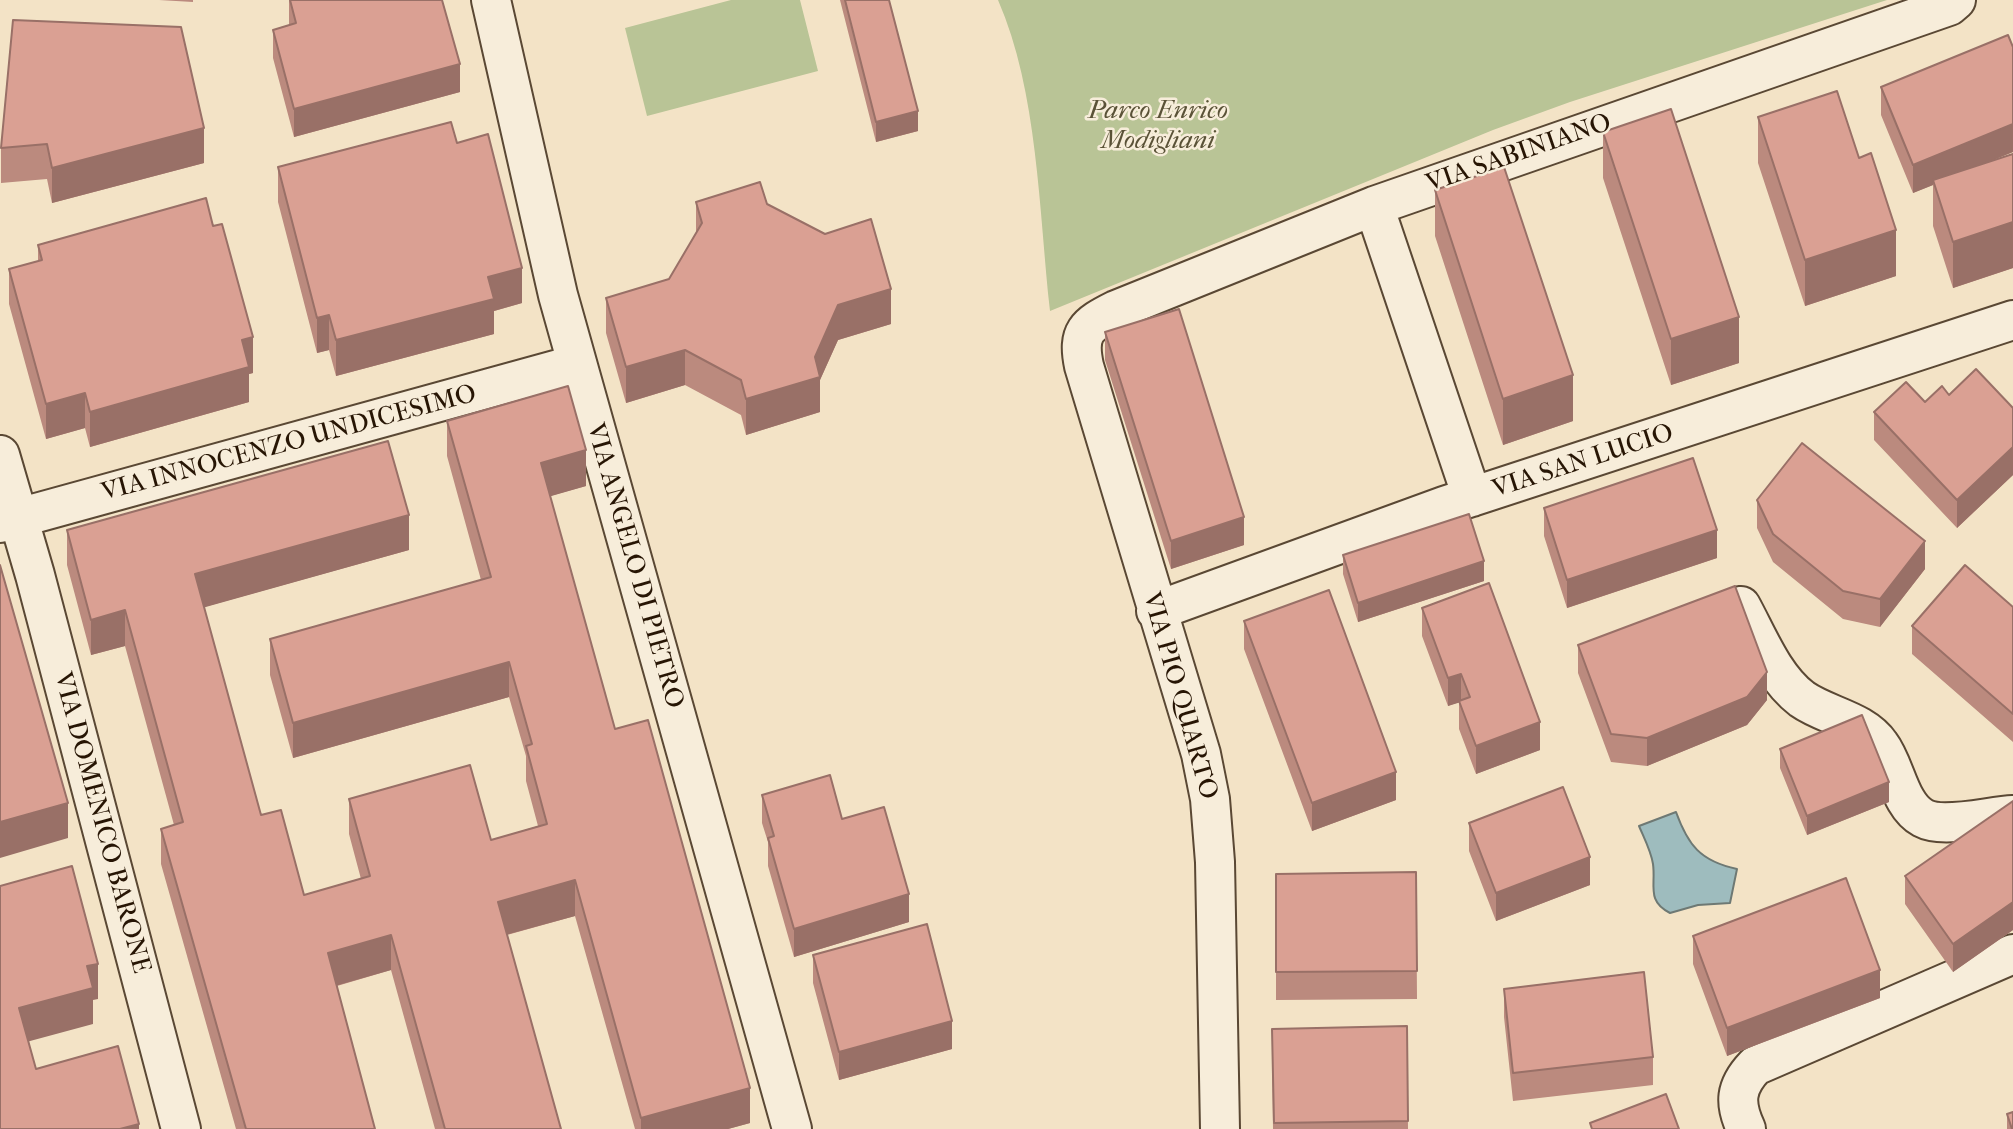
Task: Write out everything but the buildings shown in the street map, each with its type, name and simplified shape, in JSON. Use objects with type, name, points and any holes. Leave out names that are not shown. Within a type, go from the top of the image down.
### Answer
[{"type":"street","name":"VIA ANGELO DI PIETRO","points":[[491,0],[558,295],[792,1129]]},
{"type":"street","name":"VIA SABINIANO","points":[[1096,320],[1374,206],[1952,3]]},
{"type":"street","points":[[1374,206],[1472,497]]},
{"type":"street","name":"VIA PIO QUARTO","points":[[1096,320],[1084,332],[1080,347],[1156,611],[1201,754],[1210,799],[1215,862],[1220,1129]]},
{"type":"street","name":"VIA SAN LUCIO","points":[[1156,611],[1472,497],[2013,320]]},
{"type":"street","name":"VIA INNOCENZO UNDICESIMO","points":[[9,521],[577,364]]},
{"type":"street","name":"VIA DOMENICO BARONE","points":[[0,456],[9,521],[35,575],[181,1129]]},
{"type":"street","points":[[1741,606],[1780,676],[1795,692],[1811,704],[1867,732],[1879,742],[1910,806],[1921,818],[1939,823],[2013,815]]},
{"type":"street","points":[[1746,1129],[1736,1105],[1737,1095],[1755,1066],[2013,954]]},
{"type":"green space","points":[[731,0],[800,0],[818,71],[647,116],[625,28]]},
{"type":"green space","name":"Parco Enrico Modigliani","points":[[998,0],[1887,0],[1570,102],[1493,130],[1050,311],[1029,112],[1011,35]]},
{"type":"water","points":[[1676,812],[1685,834],[1697,850],[1724,866],[1737,869],[1730,903],[1698,905],[1670,913],[1655,898],[1652,859],[1639,826]]}]
